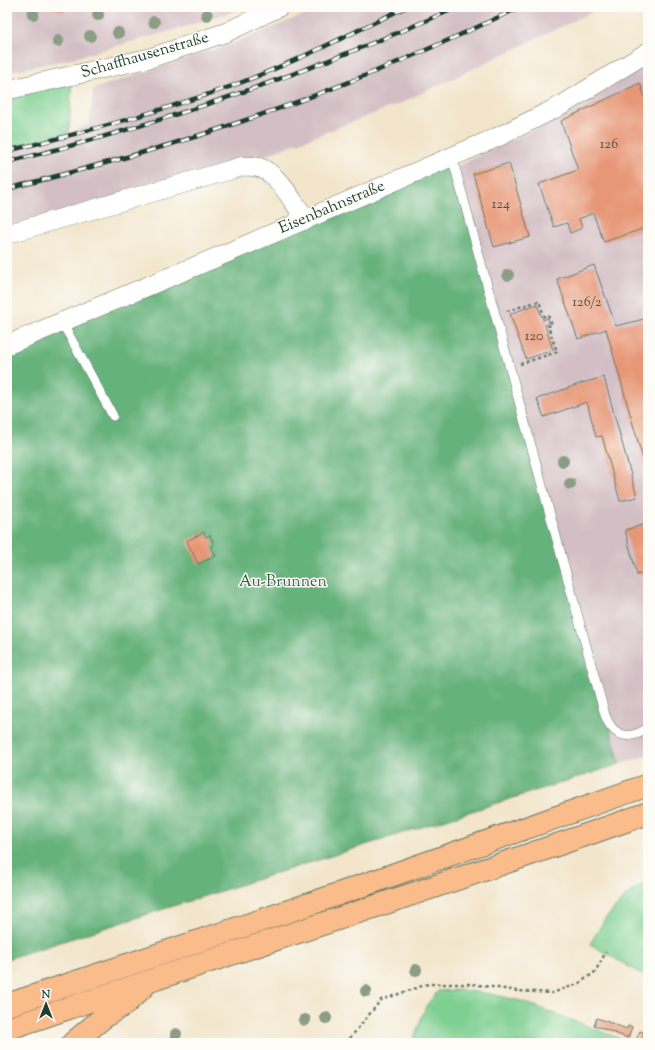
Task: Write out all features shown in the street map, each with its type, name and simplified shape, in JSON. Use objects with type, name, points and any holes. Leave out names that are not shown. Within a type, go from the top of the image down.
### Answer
[{"type":"highway","points":[[7,1005],[324,899],[648,785]]},
{"type":"highway","points":[[7,1029],[151,980],[478,873],[648,813]]},
{"type":"highway","points":[[73,1043],[105,1016],[126,1004],[151,980]]},
{"type":"street","name":"Schaffhausenstraße","points":[[7,90],[150,58],[227,32],[279,7]]},
{"type":"street","name":"Eisenbahnstraße","points":[[7,345],[306,220],[500,136],[562,105],[648,52]]},
{"type":"street","points":[[7,234],[244,166],[255,167],[270,174],[282,186],[306,220]]},
{"type":"lane","points":[[452,157],[608,724],[619,734],[639,734],[648,728]]},
{"type":"lane","points":[[62,322],[113,416]]},
{"type":"path","points":[[495,315],[539,301],[545,317],[548,315],[552,325],[548,326],[556,352],[510,368]]},
{"type":"path","points":[[346,1043],[381,1000],[428,984],[472,984],[518,991],[552,993],[578,984],[595,972],[606,952]]},
{"type":"shaded area","points":[[7,7],[247,7],[174,30],[66,60],[7,72]]},
{"type":"shaded area","points":[[323,7],[602,7],[401,103],[183,187],[7,233],[7,148],[69,133],[90,124],[93,89],[237,42]]},
{"type":"shaded area","points":[[648,62],[648,755],[620,764],[455,167],[566,115]]},
{"type":"green space","points":[[72,76],[69,133],[7,148],[7,90]]},
{"type":"green space","name":"Au-Brunnen","points":[[452,157],[620,764],[7,959],[7,345]]},
{"type":"green space","points":[[648,881],[648,978],[590,944],[605,919],[627,895]]},
{"type":"green space","points":[[459,990],[491,994],[521,1001],[632,1043],[412,1043],[426,1006],[438,991]]},
{"type":"building","points":[[47,7],[67,7],[63,12]]},
{"type":"building","points":[[640,83],[648,107],[648,227],[604,242],[593,213],[579,219],[582,228],[570,233],[567,223],[554,227],[539,184],[578,170],[561,121]]},
{"type":"building","points":[[509,163],[530,237],[494,247],[473,174]]},
{"type":"building","points":[[594,265],[616,326],[644,319],[648,331],[648,477],[606,329],[578,339],[557,279]]},
{"type":"building","points":[[537,304],[543,320],[548,318],[549,323],[545,325],[553,350],[526,359],[510,314]]},
{"type":"building","points":[[604,377],[637,497],[620,501],[602,436],[596,437],[587,402],[544,417],[537,399]]},
{"type":"building","points":[[646,524],[648,533],[648,572],[637,575],[625,530]]},
{"type":"building","points":[[204,532],[206,537],[210,535],[214,545],[211,547],[216,556],[198,564],[187,541]]},
{"type":"building","points":[[597,1018],[627,1029],[628,1026],[632,1027],[628,1038],[594,1025]]},
{"type":"building","points":[[640,1031],[648,1035],[647,1043],[637,1038]]},
{"type":"railway","points":[[7,151],[120,122],[232,86],[298,59],[406,7]]},
{"type":"railway","points":[[7,162],[122,131],[236,95],[348,53],[458,7]]},
{"type":"railway","points":[[7,189],[155,149],[278,109],[383,68],[520,7]]}]
